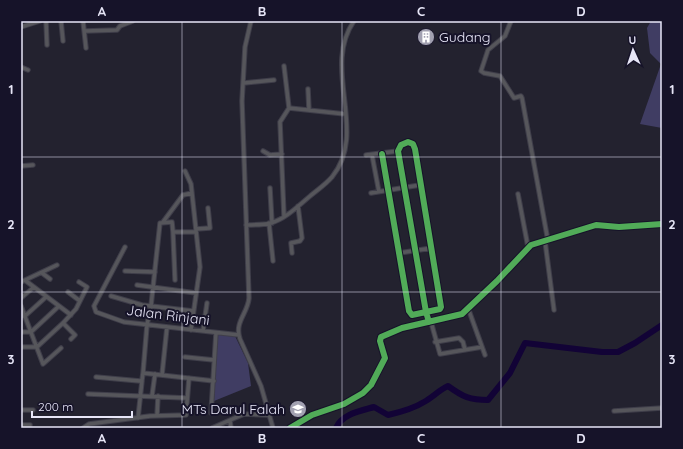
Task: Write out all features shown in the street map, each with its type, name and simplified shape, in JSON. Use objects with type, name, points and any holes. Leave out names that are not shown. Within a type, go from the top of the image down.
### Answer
[{"type":"street","points":[[21,27],[40,21]]},
{"type":"street","points":[[46,21],[47,45]]},
{"type":"street","points":[[61,21],[63,41]]},
{"type":"street","points":[[83,21],[86,48]]},
{"type":"street","points":[[85,31],[117,30],[120,26],[133,21]]},
{"type":"street","points":[[250,21],[245,47],[242,101],[250,298],[239,322],[239,335],[263,392],[268,415],[273,428]]},
{"type":"street","points":[[246,225],[270,223],[284,216],[328,181],[339,165],[347,137],[342,56],[347,34],[354,21]]},
{"type":"street","points":[[511,21],[505,36],[488,50],[481,71],[500,76],[514,98],[521,96],[522,98],[547,241],[554,310]]},
{"type":"street","points":[[284,66],[289,108],[280,122],[284,216]]},
{"type":"street","points":[[21,67],[28,70]]},
{"type":"street","points":[[244,83],[274,80]]},
{"type":"street","points":[[308,89],[309,110]]},
{"type":"street","points":[[289,108],[346,114]]},
{"type":"street","points":[[382,154],[410,314],[412,315],[426,312],[440,309],[442,307],[415,149],[413,144],[405,143],[399,147],[398,151],[426,312],[435,342],[440,354],[482,347]]},
{"type":"street","points":[[263,151],[270,155],[282,154]]},
{"type":"street","points":[[366,155],[398,151]]},
{"type":"street","points":[[372,155],[379,192]]},
{"type":"street","points":[[21,166],[33,165]]},
{"type":"street","points":[[185,171],[190,182],[192,193],[200,267],[191,330]]},
{"type":"street","points":[[371,193],[420,185]]},
{"type":"street","points":[[270,188],[270,223],[273,261]]},
{"type":"street","points":[[138,418],[159,223],[163,222],[183,195],[192,193]]},
{"type":"street","points":[[518,194],[528,247]]},
{"type":"street","points":[[292,253],[291,243],[300,241],[302,238],[298,206]]},
{"type":"street","points":[[173,232],[210,228],[208,208]]},
{"type":"street","points":[[163,222],[172,222],[175,280]]},
{"type":"street","points":[[290,428],[297,426],[312,415],[346,402],[367,390],[383,365],[385,358],[380,341],[381,337],[397,330],[456,316],[468,308],[528,247],[596,225],[619,227],[662,224]]},
{"type":"street","name":"Jalan Rinjani","points":[[125,247],[94,306],[94,309],[121,321],[239,335]]},
{"type":"street","points":[[399,253],[432,248]]},
{"type":"street","points":[[21,282],[26,281],[57,265]]},
{"type":"street","points":[[125,271],[154,272]]},
{"type":"street","points":[[42,273],[50,279]]},
{"type":"street","points":[[26,281],[70,315]]},
{"type":"street","points":[[21,346],[37,347],[63,323],[80,301],[87,287],[79,282]]},
{"type":"street","points":[[137,285],[196,293]]},
{"type":"street","points":[[21,298],[34,287]]},
{"type":"street","points":[[68,292],[80,301]]},
{"type":"street","points":[[112,296],[151,306],[193,311]]},
{"type":"street","points":[[23,316],[46,297]]},
{"type":"street","points":[[203,331],[207,303]]},
{"type":"street","points":[[21,306],[23,316],[31,332],[43,364],[61,348]]},
{"type":"street","points":[[21,332],[31,332],[58,306]]},
{"type":"street","points":[[468,308],[485,355]]},
{"type":"street","points":[[63,323],[75,335],[71,339]]},
{"type":"street","points":[[162,375],[167,327]]},
{"type":"street","points":[[211,413],[216,333]]},
{"type":"street","points":[[435,342],[459,338],[463,342],[465,350]]},
{"type":"street","points":[[185,357],[214,360]]},
{"type":"street","points":[[143,373],[214,381]]},
{"type":"street","points":[[152,396],[155,374]]},
{"type":"street","points":[[96,377],[142,381]]},
{"type":"street","points":[[82,428],[87,424],[186,414],[189,378]]},
{"type":"street","points":[[88,394],[140,398],[158,396],[187,398]]},
{"type":"street","points":[[157,416],[158,396]]},
{"type":"street","points":[[614,410],[662,408]]},
{"type":"street","points":[[21,410],[33,410]]},
{"type":"street","points":[[212,428],[245,414],[268,415]]},
{"type":"street","points":[[230,421],[231,428]]},
{"type":"street","points":[[21,425],[30,425]]},
{"type":"shaded area","points":[[651,21],[662,21],[662,128],[640,124],[661,64],[650,53],[647,28]]},
{"type":"shaded area","points":[[218,333],[235,336],[248,363],[251,386],[214,401]]},
{"type":"waterway","points":[[336,428],[342,419],[357,412],[374,407],[388,415],[420,404],[448,386],[467,397],[488,400],[510,373],[525,343],[602,352],[618,352],[635,343],[662,325]]},
{"type":"cycle path","points":[[382,154],[409,311],[412,315],[440,309],[441,307],[415,149],[413,144],[408,142],[401,145],[398,151],[426,312],[429,322]]},
{"type":"cycle path","points":[[290,428],[312,415],[344,404],[363,393],[371,385],[385,358],[380,341],[381,337],[402,328],[462,314],[497,281],[531,245],[596,225],[619,227],[662,224]]},
{"type":"place","name":"Gudang","points":[[426,37]]},
{"type":"place","name":"MTs Darul Falah","points":[[298,409]]}]
